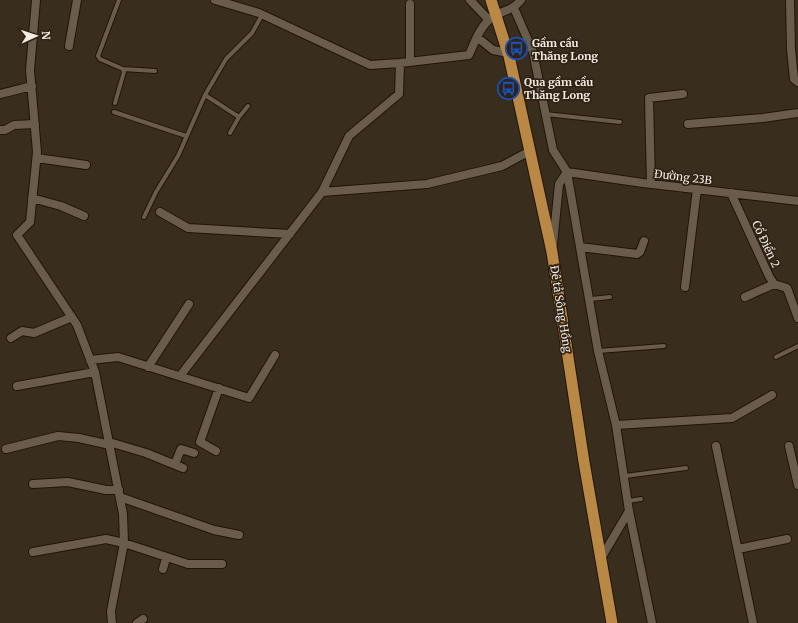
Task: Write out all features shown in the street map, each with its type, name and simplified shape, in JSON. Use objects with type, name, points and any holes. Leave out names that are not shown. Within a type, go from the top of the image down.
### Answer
[{"type":"main road","name":"Đê tả Sông Hồng","points":[[491,0],[492,18],[508,53],[552,252],[600,560],[612,623]]},
{"type":"street","points":[[36,0],[30,70],[37,158],[30,222],[17,235],[77,325],[95,372],[124,520],[124,543],[111,611],[112,623]]},
{"type":"street","points":[[69,46],[77,0]]},
{"type":"street","points":[[215,0],[262,15],[370,65],[469,55],[477,37],[492,18],[514,8],[521,0]]},
{"type":"street","points":[[470,0],[492,18]]},
{"type":"street","points":[[790,0],[791,49],[794,79],[798,82]]},
{"type":"street","points":[[410,4],[410,62]]},
{"type":"street","points":[[514,8],[533,52],[553,150],[567,172],[598,351],[616,425],[625,476],[629,511],[652,623]]},
{"type":"street","points":[[477,37],[493,50],[508,53]]},
{"type":"street","points":[[180,376],[322,192],[349,136],[399,94],[400,63]]},
{"type":"street","points":[[0,94],[32,86]]},
{"type":"street","points":[[651,184],[649,98],[683,94]]},
{"type":"street","points":[[688,124],[763,118],[798,113]]},
{"type":"street","points":[[0,130],[5,130],[14,125],[35,124]]},
{"type":"street","points":[[322,192],[427,184],[502,166],[530,151]]},
{"type":"street","points":[[37,158],[86,165]]},
{"type":"street","points":[[552,252],[559,184],[567,172]]},
{"type":"street","name":"Đường 23B","points":[[567,172],[651,184],[798,201]]},
{"type":"street","points":[[685,287],[697,189]]},
{"type":"street","name":"Cổ Điển 2","points":[[731,194],[768,276],[774,284],[787,288],[798,318]]},
{"type":"street","points":[[32,198],[61,206],[84,216]]},
{"type":"street","points":[[160,212],[188,228],[290,234]]},
{"type":"street","points":[[580,247],[637,254],[640,252],[644,241]]},
{"type":"street","points":[[745,297],[774,284]]},
{"type":"street","points":[[148,368],[189,304]]},
{"type":"street","points":[[11,338],[22,331],[34,333],[72,317]]},
{"type":"street","points":[[90,360],[118,357],[148,368],[180,376],[249,398],[275,355]]},
{"type":"street","points":[[17,386],[95,372]]},
{"type":"street","points":[[216,450],[200,442],[219,388]]},
{"type":"street","points":[[616,425],[732,418],[772,395]]},
{"type":"street","points":[[6,449],[58,436],[79,438],[146,453],[184,468]]},
{"type":"street","points":[[716,446],[753,623]]},
{"type":"street","points":[[788,446],[798,485]]},
{"type":"street","points":[[175,464],[181,449],[194,453]]},
{"type":"street","points":[[33,484],[68,482],[106,490],[214,530],[239,535]]},
{"type":"street","points":[[600,560],[629,511]]},
{"type":"street","points":[[33,552],[106,539],[124,543],[166,558],[195,565],[222,564]]},
{"type":"street","points":[[738,550],[787,539]]},
{"type":"street","points":[[163,569],[166,558]]},
{"type":"lane","points":[[119,0],[98,56],[100,59],[123,69],[155,71]]},
{"type":"lane","points":[[144,217],[156,192],[178,156],[205,95],[226,59],[252,33],[262,15]]},
{"type":"lane","points":[[115,103],[124,72],[123,69]]},
{"type":"lane","points":[[205,95],[239,117]]},
{"type":"lane","points":[[230,133],[239,117],[248,106]]},
{"type":"lane","points":[[114,112],[186,136]]},
{"type":"lane","points":[[545,114],[620,122]]},
{"type":"lane","points":[[590,299],[610,297]]},
{"type":"lane","points":[[598,351],[664,346]]},
{"type":"lane","points":[[776,357],[798,346]]},
{"type":"lane","points":[[625,476],[686,468]]},
{"type":"lane","points":[[628,501],[641,499]]},
{"type":"place","name":"Gầm cầu Thăng Long","points":[[517,49]]},
{"type":"place","name":"Qua gầm cầu Thăng Long","points":[[509,88]]}]
